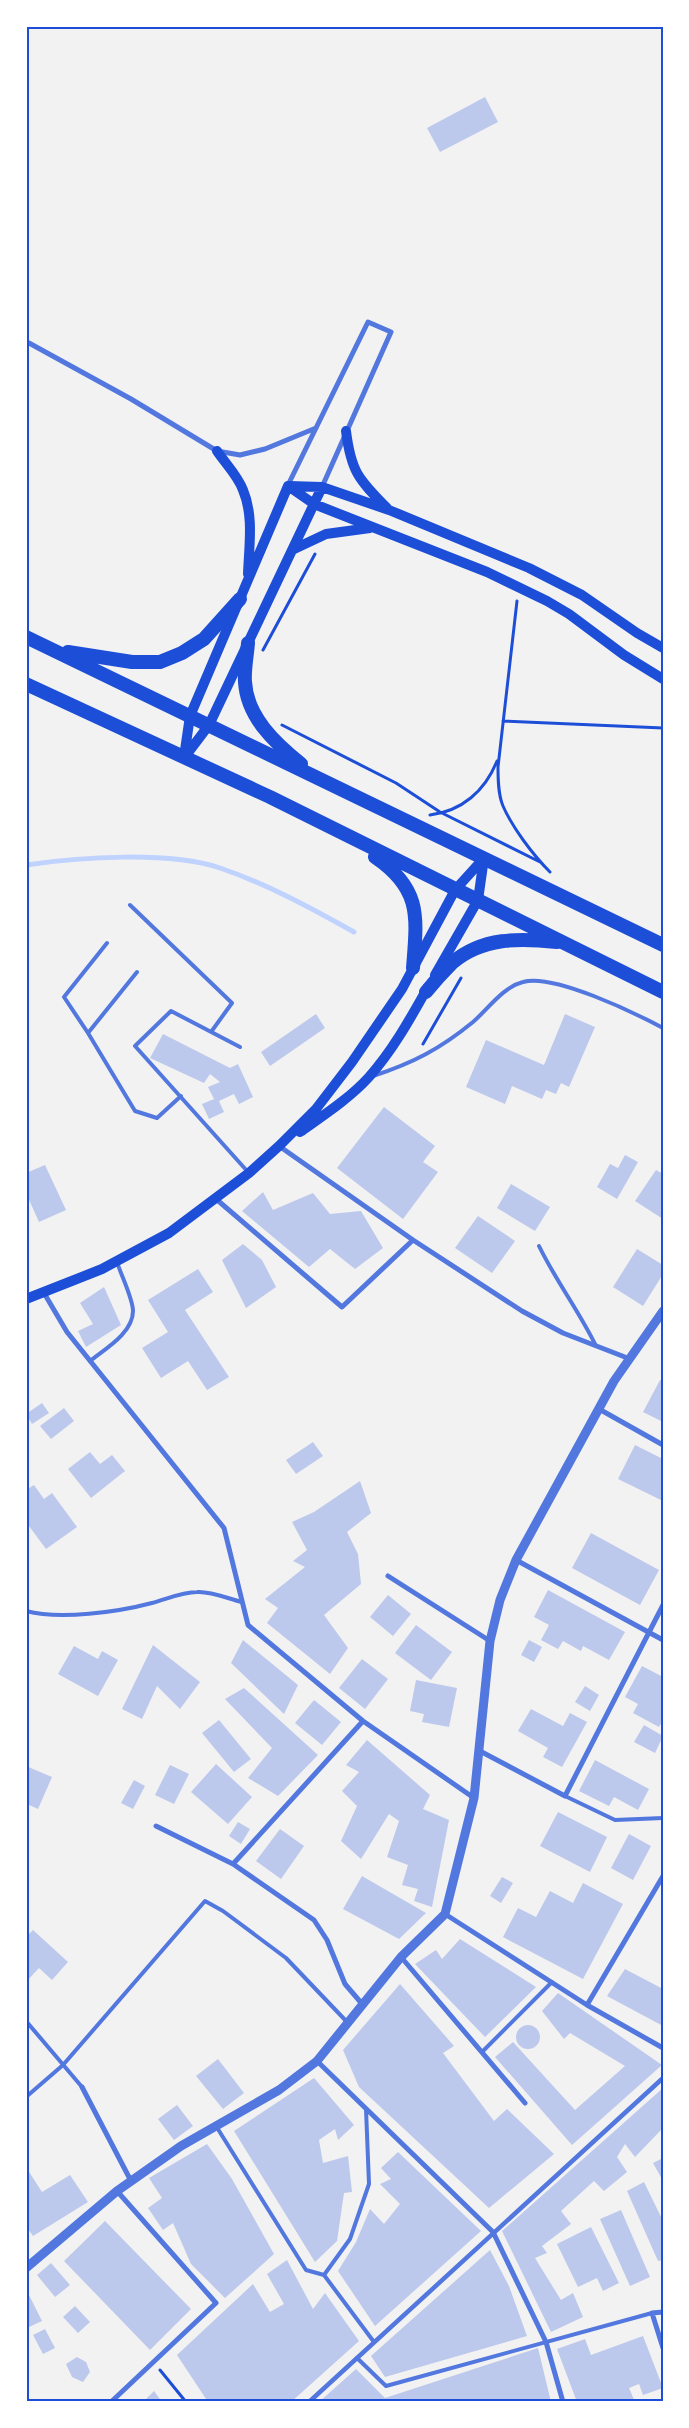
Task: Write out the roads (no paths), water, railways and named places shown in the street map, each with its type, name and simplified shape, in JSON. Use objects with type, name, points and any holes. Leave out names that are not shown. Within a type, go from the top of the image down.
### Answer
[{"type":"highway","points":[[51,649],[132,662],[160,662],[182,653],[204,639],[240,599]]},
{"type":"highway","points":[[26,637],[663,945]]},
{"type":"highway","points":[[248,643],[245,681],[247,699],[255,717],[288,753],[319,778]]},
{"type":"highway","points":[[26,684],[330,828],[663,992]]},
{"type":"highway","points":[[330,828],[386,865],[403,882],[413,900],[415,915],[413,968]]},
{"type":"highway","points":[[426,992],[452,963],[485,944],[530,939],[565,943]]},
{"type":"main road","points":[[346,430],[348,454],[354,471],[389,510]]},
{"type":"main road","points":[[217,451],[243,489],[248,509],[250,530],[247,583]]},
{"type":"main road","points":[[288,486],[322,487],[389,510],[558,582],[663,648]]},
{"type":"main road","points":[[288,486],[314,504],[487,572],[518,587],[569,614],[624,655],[663,680]]},
{"type":"main road","points":[[184,758],[190,716],[288,486]]},
{"type":"main road","points":[[184,758],[209,725],[322,487]]},
{"type":"main road","points":[[292,550],[326,534],[373,527]]},
{"type":"main road","points":[[26,1298],[44,1293],[117,1262],[169,1233],[249,1173],[279,1146],[316,1109],[352,1062],[402,989],[455,890],[484,858]]},
{"type":"main road","points":[[279,1146],[332,1109],[368,1078],[400,1037],[478,900],[484,858]]},
{"type":"street","points":[[288,486],[368,322],[391,332],[322,487]]},
{"type":"street","points":[[29,343],[131,399],[217,451],[240,455],[265,450],[316,428]]},
{"type":"street","points":[[279,1146],[413,1240],[522,1311],[563,1333],[630,1359]]},
{"type":"street","points":[[216,1199],[342,1307],[413,1240]]},
{"type":"street","points":[[44,1293],[67,1332],[224,1528],[248,1625],[363,1721],[474,1798]]},
{"type":"street","points":[[27,2266],[131,2181],[181,2146],[279,2090],[317,2060],[401,1957],[445,1914],[474,1798],[490,1641],[500,1600],[516,1560],[614,1381],[663,1311]]},
{"type":"street","points":[[599,1410],[663,1445]]},
{"type":"street","points":[[516,1560],[663,1640]]},
{"type":"street","points":[[388,1576],[490,1641]]},
{"type":"street","points":[[478,1750],[565,1796],[663,1605]]},
{"type":"street","points":[[233,1864],[363,1721]]},
{"type":"street","points":[[156,1826],[233,1864],[314,1920],[327,1940],[345,1984],[363,2005]]},
{"type":"street","points":[[587,2005],[663,1876]]},
{"type":"street","points":[[445,1914],[587,2005],[663,2048]]},
{"type":"street","points":[[401,1957],[525,2103]]},
{"type":"street","points":[[317,2060],[493,2232],[546,2342],[563,2402]]},
{"type":"street","points":[[309,2402],[663,2078]]},
{"type":"street","points":[[82,2088],[131,2181]]},
{"type":"street","points":[[110,2402],[216,2303],[117,2191]]},
{"type":"street","points":[[663,2312],[652,2313],[663,2348]]},
{"type":"lane","points":[[130,905],[232,1003],[211,1032]]},
{"type":"lane","points":[[107,943],[64,997],[135,1111],[157,1118],[181,1096]]},
{"type":"lane","points":[[88,1033],[137,972]]},
{"type":"lane","points":[[368,1078],[411,1064],[447,1043],[474,1022],[506,991],[524,981],[544,982],[578,990],[626,1008],[663,1028]]},
{"type":"lane","points":[[240,1047],[172,1011],[135,1046],[249,1173]]},
{"type":"lane","points":[[539,1246],[552,1274],[583,1319],[596,1346]]},
{"type":"lane","points":[[90,1361],[124,1332],[131,1323],[134,1310],[117,1262]]},
{"type":"lane","points":[[26,1611],[40,1615],[75,1615],[152,1603],[176,1595],[199,1591],[242,1602]]},
{"type":"lane","points":[[565,1796],[615,1820],[663,1818]]},
{"type":"lane","points":[[26,2097],[64,2065],[205,1901],[224,1911],[286,1958],[348,2023]]},
{"type":"lane","points":[[482,2052],[552,1982]]},
{"type":"lane","points":[[26,2021],[82,2088]]},
{"type":"lane","points":[[324,2275],[350,2239],[369,2184],[366,2108]]},
{"type":"lane","points":[[216,2126],[306,2270],[324,2275],[374,2342]]},
{"type":"lane","points":[[357,2358],[386,2386],[652,2313]]},
{"type":"waterway","points":[[26,865],[124,857],[176,859],[199,863],[237,874],[272,889],[354,932]]}]
